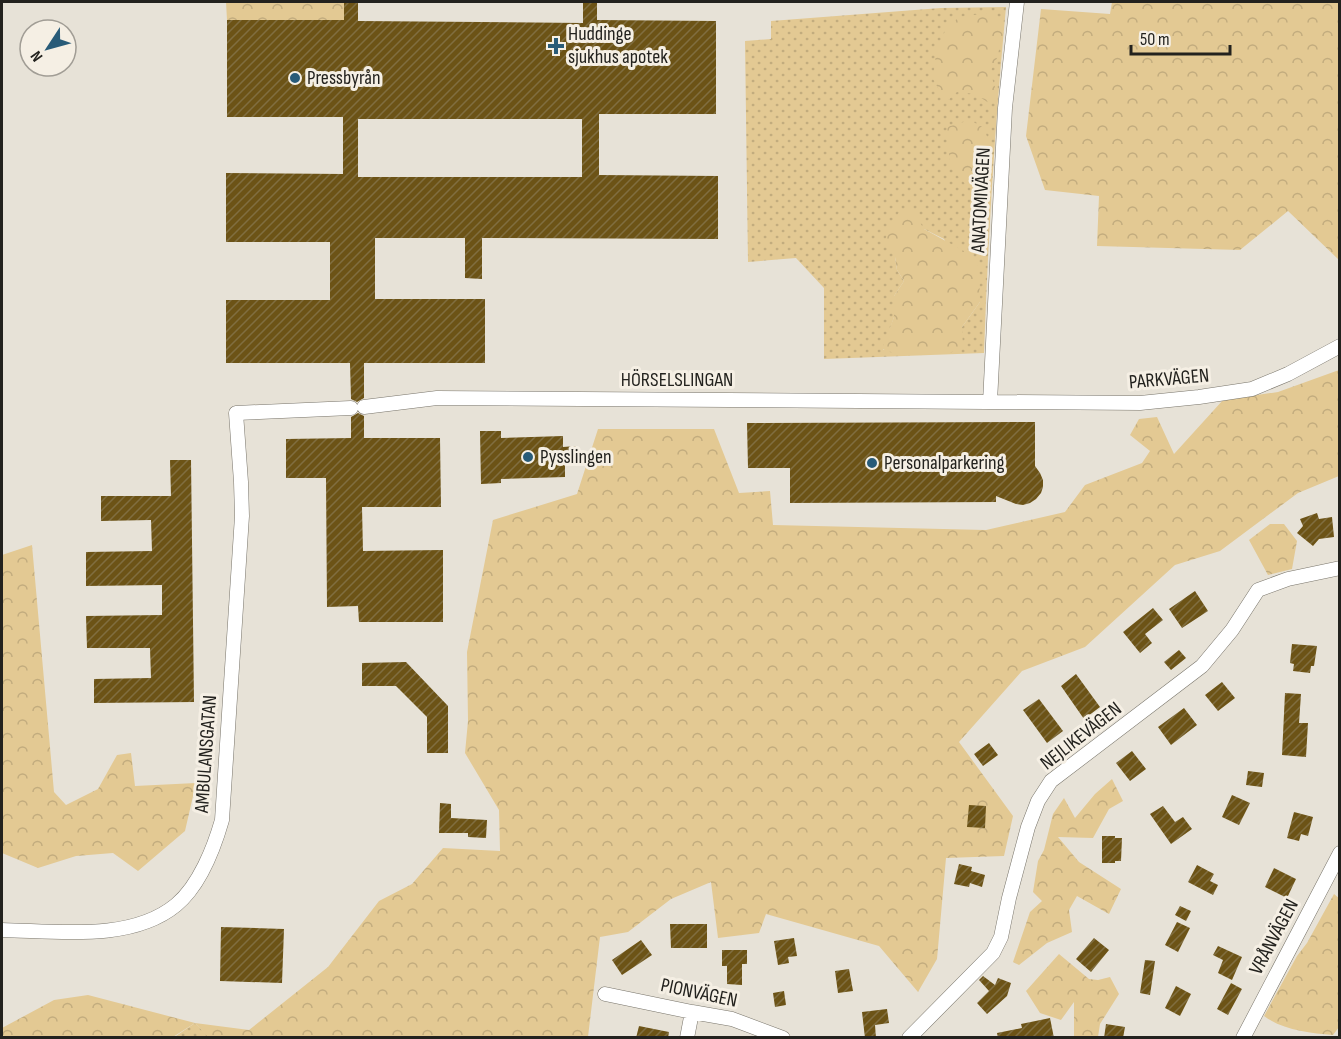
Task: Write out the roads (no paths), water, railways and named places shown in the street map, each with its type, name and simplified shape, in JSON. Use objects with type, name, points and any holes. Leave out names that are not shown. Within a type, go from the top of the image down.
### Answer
[{"type":"street","name":"ANATOMIVÄGEN","points":[[990,402],[1005,108],[1017,2]]},
{"type":"street","name":"PARKVÄGEN","points":[[990,402],[1140,403],[1224,394],[1252,389],[1288,374],[1340,346]]},
{"type":"street","name":"HÖRSELSLINGAN","points":[[236,413],[357,407],[437,398],[990,402]]},
{"type":"street","name":"AMBULANSGATAN","points":[[2,930],[113,931],[158,917],[178,903],[193,886],[214,845],[222,820],[242,516],[236,413]]},
{"type":"street","name":"NEJLIKEVÄGEN","points":[[909,1038],[993,953],[1001,937],[1028,827],[1038,801],[1051,781],[1202,666],[1232,630],[1258,590],[1288,579],[1340,568]]},
{"type":"street","name":"VRÅNVÄGEN","points":[[1243,1038],[1340,854]]},
{"type":"street","name":"PIONVÄGEN","points":[[605,994],[732,1019],[783,1038]]},
{"type":"street","points":[[687,1038],[692,1012]]},
{"type":"place","name":"Huddinge sjukhus apotek","points":[[556,46]]},
{"type":"place","name":"Pressbyrån","points":[[295,78]]},
{"type":"place","name":"Pysslingen","points":[[528,457]]},
{"type":"place","name":"Personalparkering","points":[[872,463]]}]
